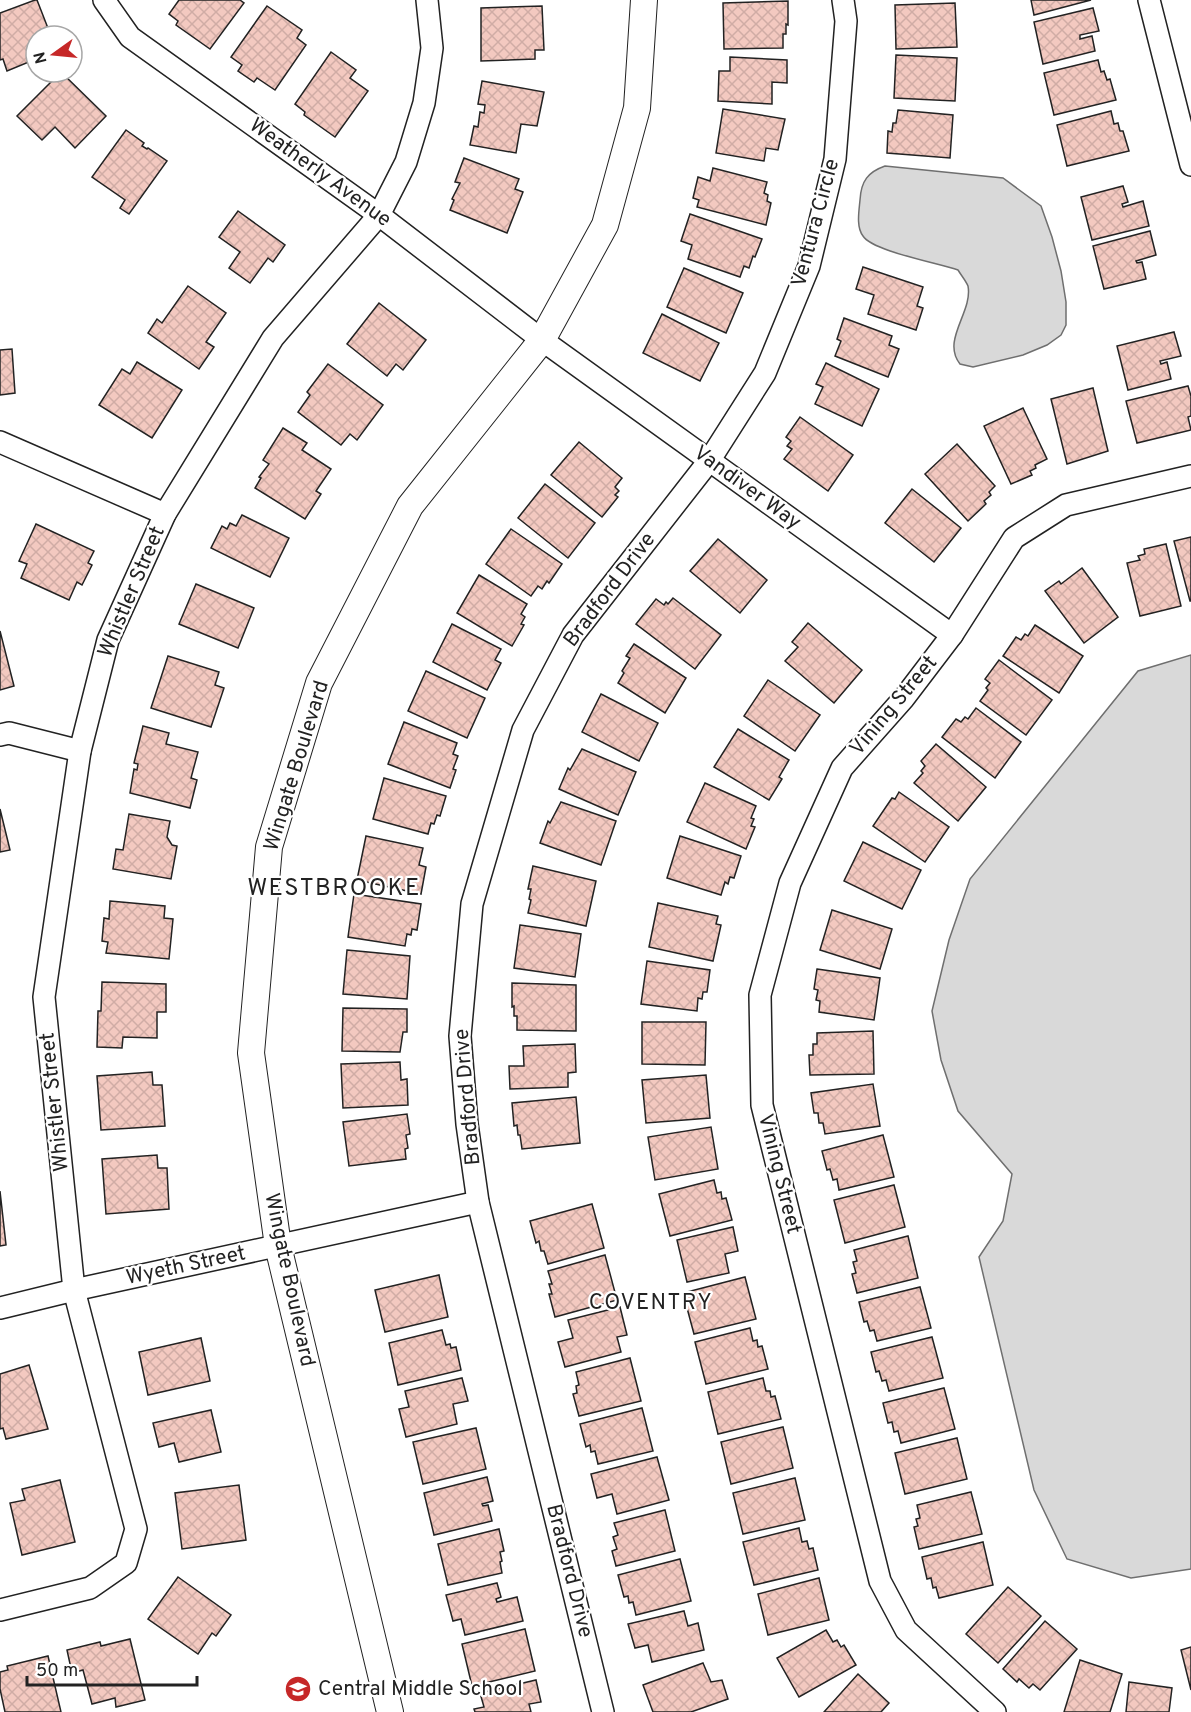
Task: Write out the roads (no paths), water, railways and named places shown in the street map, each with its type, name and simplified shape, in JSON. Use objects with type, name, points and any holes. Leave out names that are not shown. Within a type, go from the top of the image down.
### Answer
[{"type":"street","name":"Weatherly Avenue","points":[[104,0],[130,37],[379,215],[542,340]]},
{"type":"street","name":"Whistler Street","points":[[0,1610],[90,1588],[126,1563],[136,1529],[74,1290],[44,997],[80,751],[108,640],[165,514],[273,338],[379,215],[406,162],[424,103],[432,48],[427,0]]},
{"type":"street","name":"Wingate Boulevard","points":[[390,1712],[278,1246],[251,1053],[269,847],[319,683],[410,506],[542,340],[605,225],[637,108],[644,0]]},
{"type":"street","name":"Ventura Circle","points":[[709,461],[765,373],[809,266],[835,159],[846,21],[843,0]]},
{"type":"street","points":[[1149,0],[1191,165]]},
{"type":"street","name":"Vandiver Way","points":[[542,340],[952,636]]},
{"type":"street","name":"Whistler Street","points":[[0,442],[165,514]]},
{"type":"street","name":"Bradford Drive","points":[[603,1712],[478,1202],[467,1124],[460,1035],[472,904],[523,730],[573,634],[709,461]]},
{"type":"street","points":[[952,636],[1014,538],[1066,505],[1191,476]]},
{"type":"street","name":"Vining Street","points":[[952,636],[904,698],[842,768],[790,883],[760,995],[762,1105],[880,1581],[906,1630],[995,1712]]},
{"type":"street","points":[[0,735],[9,733],[80,751]]},
{"type":"street","name":"Wyeth Street","points":[[0,1308],[478,1202]]},
{"type":"place","name":"Central Middle School","points":[[298,1689]]},
{"type":"district","name":"WESTBROOKE","points":[[334,889]]},
{"type":"district","name":"COVENTRY","points":[[651,1303]]}]
